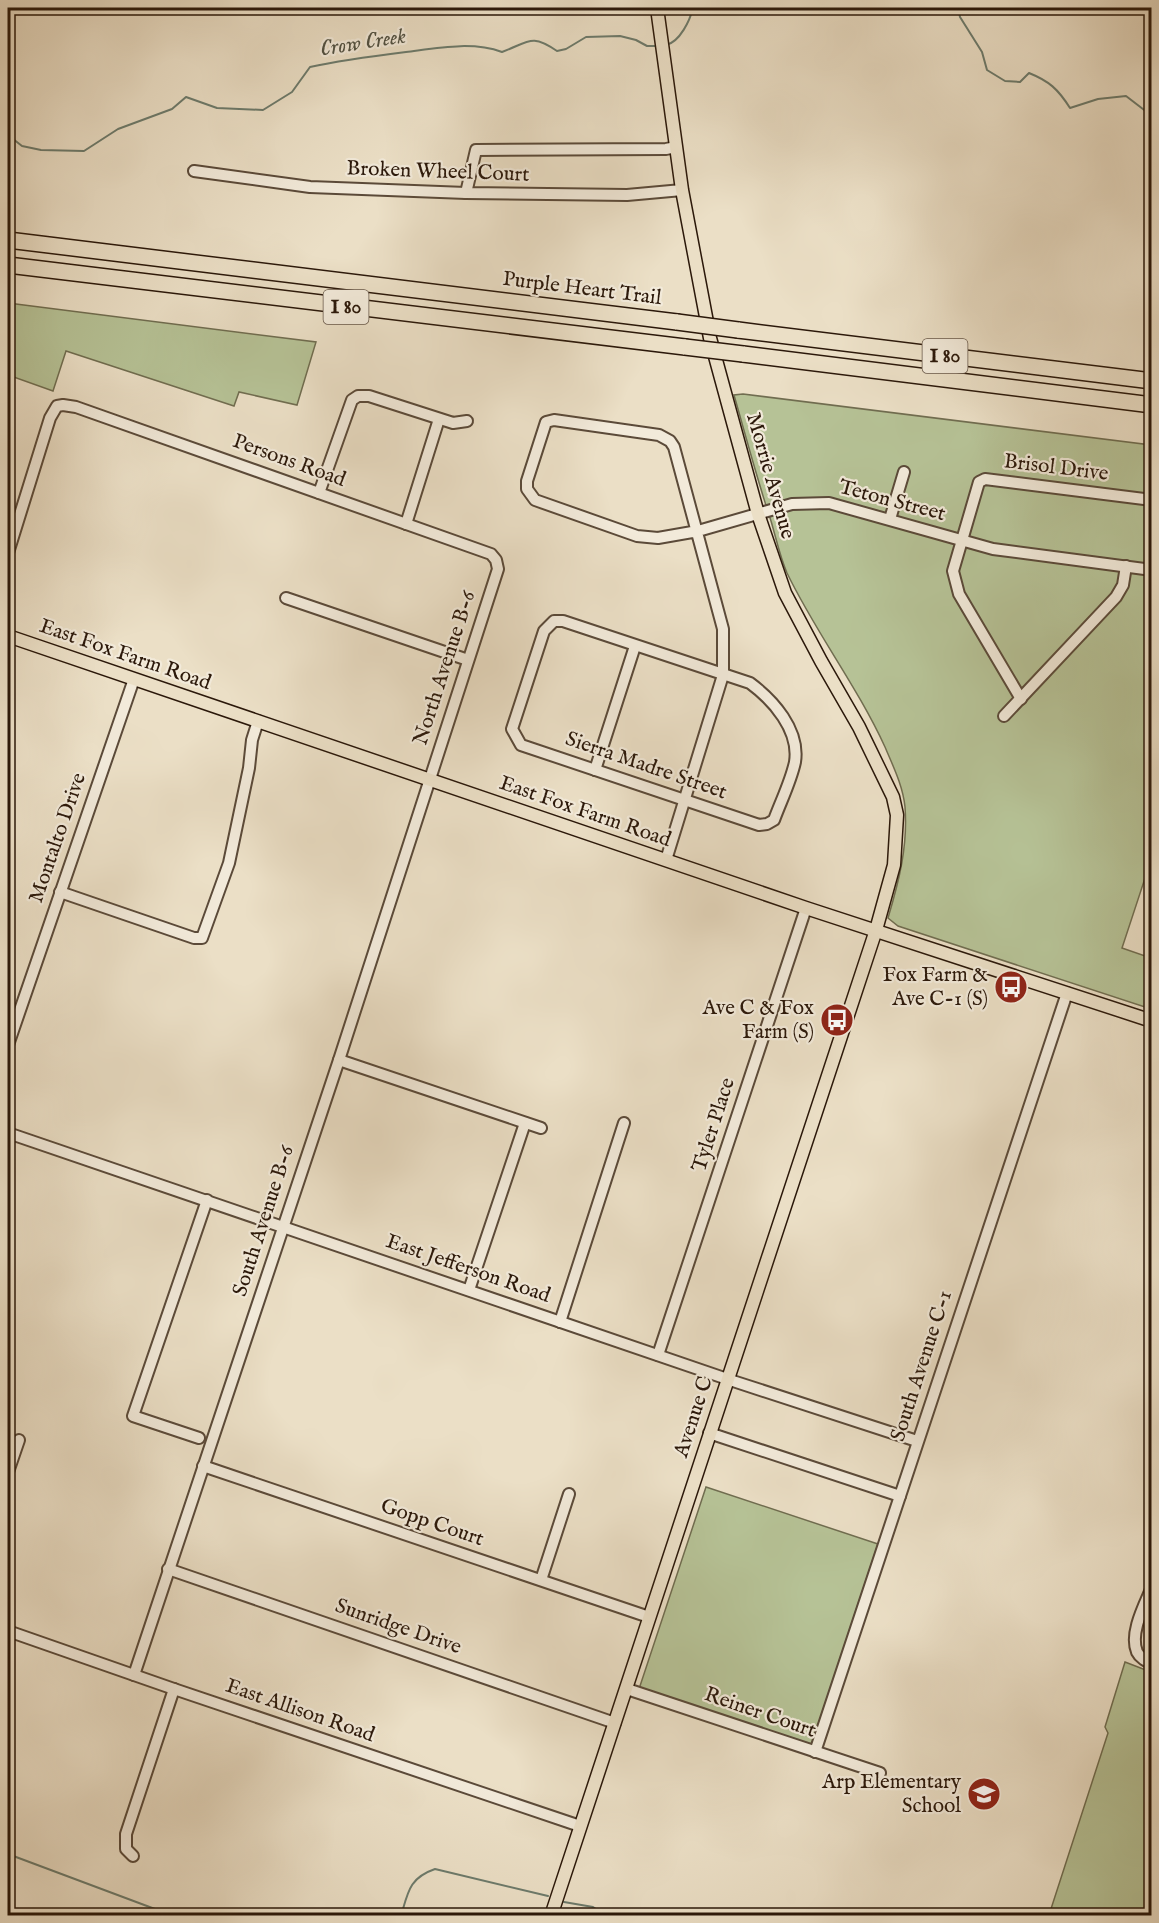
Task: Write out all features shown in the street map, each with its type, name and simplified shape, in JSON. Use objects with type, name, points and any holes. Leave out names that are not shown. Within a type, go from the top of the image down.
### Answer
[{"type":"highway","points":[[8,235],[88,249]]},
{"type":"highway","name":"Purple Heart Trail","points":[[8,240],[1152,381]]},
{"type":"highway","name":"I 80","points":[[8,265],[1152,405]]},
{"type":"main road","name":"Morrie Avenue","points":[[657,8],[682,190],[711,338],[758,514],[785,592],[859,727],[893,796],[897,815],[894,865],[876,930]]},
{"type":"main road","name":"East Fox Farm Road","points":[[8,636],[807,908],[1152,1021]]},
{"type":"main road","name":"Avenue C","points":[[551,1916],[876,930]]},
{"type":"street","points":[[466,193],[476,150],[666,149],[676,147]]},
{"type":"street","name":"Broken Wheel Court","points":[[194,171],[310,187],[466,193],[627,195],[682,190]]},
{"type":"street","points":[[319,494],[352,400],[357,396],[369,396],[453,423],[467,421]]},
{"type":"street","name":"Persons Road","points":[[8,553],[50,418],[57,406],[63,405],[76,407],[491,554],[496,560],[498,569]]},
{"type":"street","points":[[406,524],[440,419]]},
{"type":"street","name":"Teton Street","points":[[698,531],[674,447],[670,441],[659,435],[554,420],[546,422],[527,481],[527,489],[535,500],[637,536],[658,538],[698,531],[792,504],[829,503],[993,549],[1152,570]]},
{"type":"street","points":[[890,519],[904,472]]},
{"type":"street","name":"Brisol Drive","points":[[1021,699],[955,585],[952,571],[977,486],[982,479],[1152,500]]},
{"type":"street","points":[[666,860],[723,675],[723,629],[698,531]]},
{"type":"street","points":[[1004,716],[1116,597],[1123,585],[1126,566]]},
{"type":"street","name":"North Avenue B-6","points":[[430,780],[498,569]]},
{"type":"street","points":[[286,598],[468,660]]},
{"type":"street","name":"Sierra Madre Street","points":[[635,645],[563,621],[554,621],[544,631],[512,729],[521,745],[759,825],[774,820],[795,761],[795,742],[777,707],[760,691],[750,683],[723,675]]},
{"type":"street","points":[[595,770],[635,645],[723,675]]},
{"type":"street","name":"Montalto Drive","points":[[8,1045],[134,679]]},
{"type":"street","points":[[60,892],[194,938],[202,938],[229,863],[249,768],[252,740],[258,721]]},
{"type":"street","name":"South Avenue B-6","points":[[134,1675],[430,780]]},
{"type":"street","name":"Tyler Place","points":[[658,1355],[807,908]]},
{"type":"street","name":"South Avenue C-1","points":[[815,1752],[1066,993]]},
{"type":"street","points":[[339,1060],[540,1128]]},
{"type":"street","points":[[469,1290],[525,1123]]},
{"type":"street","points":[[560,1322],[624,1123]]},
{"type":"street","name":"East Jefferson Road","points":[[8,1133],[917,1442]]},
{"type":"street","points":[[199,1438],[133,1416],[207,1200]]},
{"type":"street","points":[[710,1433],[900,1496]]},
{"type":"street","points":[[8,1472],[18,1440]]},
{"type":"street","name":"Gopp Court","points":[[203,1466],[649,1617]]},
{"type":"street","points":[[541,1580],[569,1494]]},
{"type":"street","name":"Sunridge Drive","points":[[168,1569],[615,1723]]},
{"type":"street","points":[[1152,1587],[1136,1630],[1135,1641],[1137,1652],[1152,1664]]},
{"type":"street","name":"East Allison Road","points":[[8,1631],[580,1826]]},
{"type":"street","points":[[133,1856],[126,1849],[126,1834],[174,1689]]},
{"type":"street","name":"Reiner Court","points":[[627,1689],[880,1773]]},
{"type":"green space","points":[[8,303],[316,342],[297,405],[239,392],[234,406],[66,351],[53,391],[8,375]]},
{"type":"green space","points":[[743,394],[1151,445],[1151,860],[1122,948],[1151,958],[1151,1009],[898,926],[888,918],[904,850],[906,821],[902,791],[874,724],[787,573],[734,395]]},
{"type":"green space","points":[[706,1487],[878,1544],[811,1746],[639,1689]]},
{"type":"green space","points":[[1125,1662],[1151,1672],[1151,1911],[1138,1916],[1049,1915],[1108,1733],[1105,1727]]},
{"type":"waterway","name":"Crow Creek","points":[[666,45],[680,35],[693,8]]},
{"type":"waterway","name":"Crow Creek","points":[[958,8],[960,17],[982,52],[987,70],[1005,81],[1020,82],[1029,73],[1052,86],[1070,108],[1098,99],[1126,96],[1152,116]]},
{"type":"waterway","name":"Crow Creek","points":[[8,135],[22,146],[41,150],[84,151],[118,129],[172,109],[186,97],[217,108],[263,110],[292,92],[310,67],[370,57],[454,46],[479,47],[502,52],[530,41],[541,42],[557,51],[566,49],[586,37],[620,36],[636,40],[647,46],[657,46]]},
{"type":"waterway","points":[[8,1854],[163,1912],[199,1916]]},
{"type":"waterway","points":[[401,1916],[408,1893],[415,1881],[435,1869],[548,1896]]},
{"type":"waterway","points":[[564,1902],[593,1907],[600,1916]]},
{"type":"place","name":"Fox Farm & Ave C-1 (S)","points":[[1011,987]]},
{"type":"place","name":"Ave C & Fox Farm (S)","points":[[837,1020]]},
{"type":"place","name":"Arp Elementary School","points":[[984,1794]]}]
